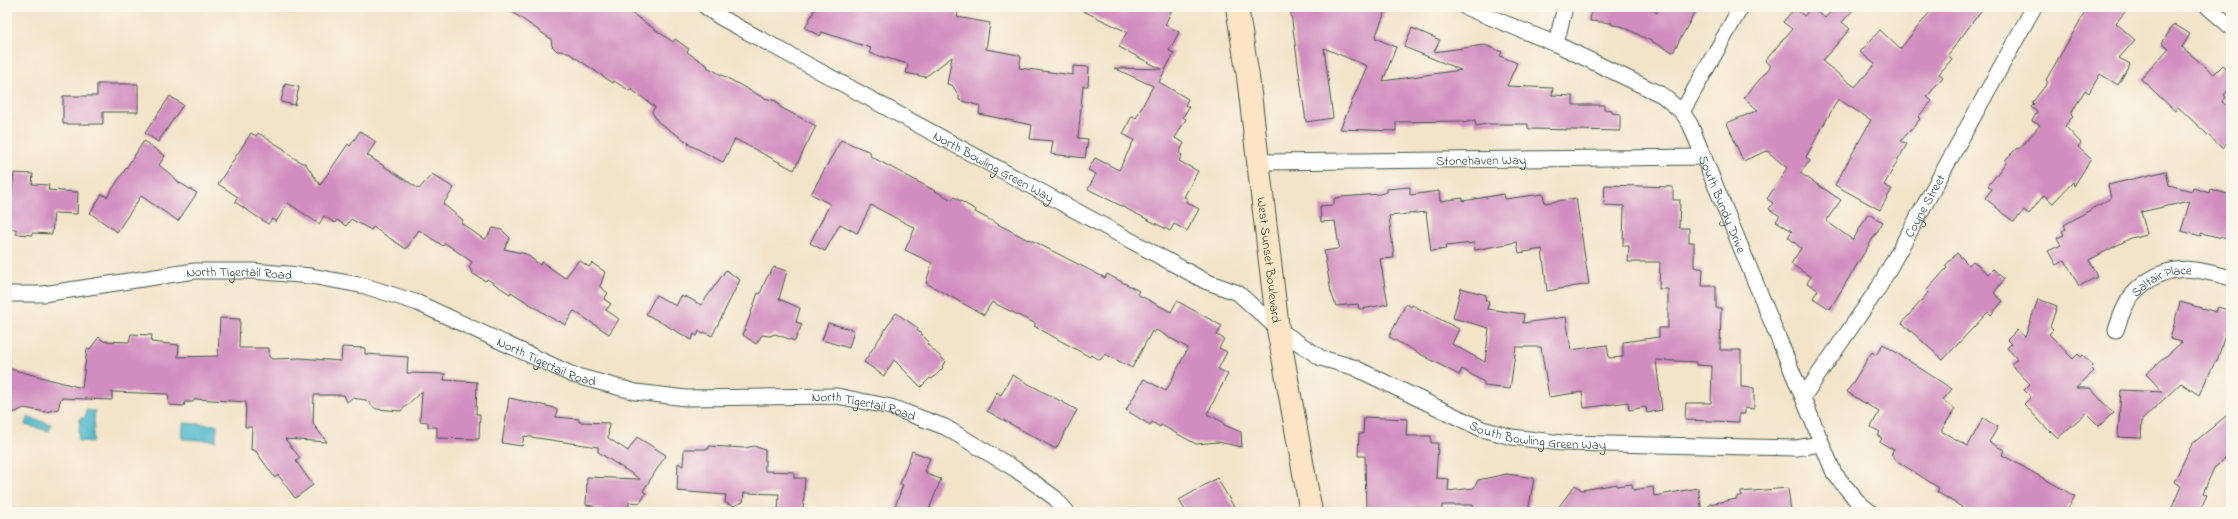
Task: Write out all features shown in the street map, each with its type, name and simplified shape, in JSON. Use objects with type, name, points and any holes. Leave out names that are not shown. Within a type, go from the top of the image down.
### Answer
[{"type":"main road","name":"West Sunset Boulevard","points":[[1237,7],[1258,162],[1278,329],[1311,512]]},
{"type":"street","name":"North Bowling Green Way","points":[[706,7],[723,12],[1205,281],[1238,293],[1278,329]]},
{"type":"street","name":"South Bundy Drive","points":[[1465,7],[1556,44],[1662,95],[1682,112],[1690,124],[1704,157],[1834,473],[1857,501],[1870,512]]},
{"type":"street","points":[[1556,44],[1565,7]]},
{"type":"street","points":[[1682,112],[1741,7]]},
{"type":"street","name":"Coyne Street","points":[[1803,397],[1879,287],[2034,7]]},
{"type":"street","points":[[2208,7],[2231,27]]},
{"type":"street","name":"Stonehaven Way","points":[[1258,162],[1704,157]]},
{"type":"street","name":"Saltair Place","points":[[2116,330],[2125,306],[2137,290],[2158,274],[2180,269],[2204,270],[2231,278]]},
{"type":"street","name":"North Tigertail Road","points":[[7,294],[44,294],[195,271],[252,271],[296,275],[365,286],[418,302],[573,375],[636,392],[686,398],[837,396],[891,407],[945,427],[1015,469],[1055,498],[1067,512]]},
{"type":"street","name":"South Bowling Green Way","points":[[1278,329],[1326,360],[1353,367],[1482,429],[1512,437],[1562,444],[1796,448],[1821,444]]},
{"type":"water","points":[[86,410],[95,411],[93,442],[78,441],[80,418],[85,418]]},
{"type":"water","points":[[27,417],[51,424],[49,431],[25,425]]},
{"type":"water","points":[[183,423],[217,425],[216,441],[182,439]]},
{"type":"building","points":[[505,7],[623,7],[673,42],[675,39],[689,49],[687,52],[708,66],[707,67],[764,98],[776,101],[780,107],[816,126],[794,170],[735,139],[723,162],[688,144],[689,143],[658,122],[652,112],[655,107],[631,89],[630,91],[614,81],[613,83],[567,52],[557,51],[552,46],[551,39]]},
{"type":"building","points":[[816,7],[959,7],[957,17],[990,23],[986,49],[1019,55],[1021,57],[1019,68],[1073,75],[1073,66],[1089,67],[1088,86],[1083,86],[1078,138],[1088,139],[1085,158],[1051,154],[1053,141],[1030,139],[1032,125],[979,114],[980,106],[959,100],[959,96],[952,85],[947,84],[952,57],[925,77],[906,73],[908,64],[869,53],[871,48],[822,32],[820,36],[805,28]]},
{"type":"building","points":[[1075,7],[1173,7],[1165,25],[1179,32],[1169,51],[1174,53],[1159,82],[1188,99],[1185,105],[1189,107],[1183,117],[1186,119],[1175,138],[1184,143],[1179,153],[1182,155],[1179,161],[1198,171],[1184,197],[1188,199],[1186,202],[1199,209],[1187,231],[1174,224],[1170,231],[1088,189],[1096,174],[1088,170],[1095,158],[1119,170],[1134,140],[1123,134],[1132,116],[1136,118],[1153,86],[1114,68],[1161,69],[1119,47],[1127,32]]},
{"type":"building","points":[[1290,7],[1387,7],[1375,38],[1396,47],[1383,81],[1461,70],[1404,47],[1412,28],[1440,40],[1434,52],[1485,45],[1502,52],[1500,56],[1517,63],[1507,86],[1553,88],[1552,95],[1573,96],[1573,105],[1604,105],[1604,109],[1612,110],[1612,113],[1620,114],[1620,131],[1530,129],[1528,128],[1528,124],[1486,124],[1476,126],[1475,120],[1463,123],[1463,121],[1396,122],[1396,131],[1340,129],[1367,66],[1324,48],[1333,118],[1306,122]]},
{"type":"building","points":[[1592,7],[1647,7],[1657,13],[1660,7],[1698,7],[1673,52],[1621,26],[1612,25],[1612,23],[1590,21]]},
{"type":"building","points":[[1812,7],[1825,18],[1835,7],[1856,7],[1842,22],[1850,29],[1822,61],[1855,87],[1875,64],[1860,52],[1880,30],[1900,49],[1934,7],[1984,7],[1948,55],[1952,59],[1939,74],[1943,77],[1927,97],[1932,101],[1918,117],[1920,119],[1901,141],[1907,144],[1884,185],[1892,189],[1880,210],[1835,185],[1871,120],[1838,99],[1806,157],[1810,161],[1800,173],[1841,200],[1826,221],[1853,240],[1868,214],[1883,222],[1830,309],[1813,298],[1818,290],[1807,283],[1811,277],[1791,264],[1801,248],[1788,237],[1792,231],[1776,221],[1780,216],[1769,209],[1773,203],[1767,199],[1787,168],[1767,151],[1743,161],[1727,123],[1758,110],[1744,98],[1771,66],[1765,61],[1792,29],[1783,22],[1793,10],[1795,12],[1797,10],[1804,16]]},
{"type":"building","points":[[2088,7],[2129,7],[2116,23],[2135,40],[2119,58],[2130,64],[2118,85],[2100,74],[2089,93],[2085,90],[2071,114],[2073,116],[2065,126],[2081,143],[2078,147],[2091,159],[2074,186],[2073,182],[2053,203],[2044,195],[2029,214],[2024,210],[2014,222],[1985,198],[1992,189],[1988,186],[2007,161],[2005,160],[2017,148],[2019,149],[2040,125],[2032,121],[2037,112],[2031,107],[2034,104],[2032,103],[2048,82],[2046,80]]},
{"type":"building","points":[[2174,24],[2190,34],[2182,47],[2214,74],[2223,65],[2231,72],[2231,86],[2224,95],[2226,97],[2222,102],[2231,109],[2231,138],[2222,148],[2178,107],[2175,111],[2141,79],[2169,48],[2162,43]]},
{"type":"building","points":[[97,84],[138,84],[138,112],[103,112],[103,124],[63,124],[63,96],[97,96]]},
{"type":"building","points":[[285,84],[299,87],[295,105],[281,102]]},
{"type":"building","points":[[170,96],[183,105],[158,142],[145,133]]},
{"type":"building","points":[[360,131],[376,142],[367,155],[419,189],[432,174],[454,188],[443,204],[463,220],[461,223],[485,240],[493,228],[502,230],[510,238],[504,249],[526,254],[540,265],[542,262],[565,278],[579,260],[589,267],[592,263],[605,272],[600,287],[608,293],[604,299],[611,304],[606,310],[619,319],[609,334],[574,311],[565,325],[559,321],[558,322],[511,292],[510,294],[487,279],[486,281],[473,274],[469,267],[472,262],[445,243],[443,246],[419,230],[406,249],[373,227],[371,230],[351,219],[346,226],[337,220],[335,223],[324,216],[319,224],[288,203],[276,222],[272,219],[268,224],[235,202],[238,197],[218,184],[251,133],[256,136],[258,133],[284,149],[288,154],[302,163],[305,163],[320,185],[348,144],[350,146]]},
{"type":"building","points":[[841,140],[868,151],[871,153],[870,156],[952,200],[954,197],[976,210],[975,212],[1028,240],[1029,239],[1105,278],[1107,274],[1139,291],[1137,294],[1171,312],[1177,301],[1222,326],[1217,335],[1224,339],[1219,348],[1227,352],[1218,369],[1228,374],[1207,414],[1223,422],[1224,425],[1241,432],[1242,447],[1218,442],[1196,444],[1161,425],[1160,427],[1152,422],[1150,425],[1126,410],[1144,379],[1166,391],[1188,348],[1156,330],[1154,333],[1152,331],[1132,368],[1105,354],[1100,360],[1091,355],[1090,357],[1034,326],[1036,324],[992,302],[984,315],[926,283],[932,263],[905,250],[915,228],[871,205],[857,233],[840,224],[825,251],[810,243],[830,204],[811,194]]},
{"type":"building","points":[[144,141],[165,156],[159,165],[178,182],[197,193],[178,221],[141,196],[117,232],[90,213],[102,194],[107,197]]},
{"type":"building","points":[[2166,171],[2169,185],[2192,191],[2193,188],[2209,193],[2210,189],[2231,195],[2231,240],[2201,233],[2201,236],[2181,231],[2190,201],[2141,212],[2147,234],[2131,238],[2089,260],[2097,277],[2079,286],[2065,260],[2056,265],[2048,251],[2061,245],[2057,238],[2064,235],[2062,231],[2066,229],[2064,225],[2111,198],[2108,185]]},
{"type":"building","points":[[14,173],[33,174],[32,184],[49,185],[48,190],[78,192],[77,214],[54,213],[52,234],[16,234],[16,229],[7,229],[7,209],[10,210]]},
{"type":"building","points":[[1605,185],[1673,187],[1673,200],[1680,200],[1679,228],[1689,228],[1689,242],[1694,242],[1694,267],[1703,269],[1702,286],[1716,286],[1716,308],[1721,308],[1720,350],[1741,350],[1741,387],[1754,388],[1754,409],[1745,408],[1745,414],[1739,414],[1739,422],[1685,420],[1686,403],[1711,403],[1712,366],[1696,365],[1696,362],[1656,360],[1662,410],[1647,413],[1646,407],[1629,410],[1628,402],[1584,408],[1582,392],[1549,397],[1541,347],[1516,347],[1510,389],[1484,386],[1484,382],[1462,369],[1459,375],[1389,337],[1406,304],[1411,307],[1412,305],[1459,329],[1452,344],[1485,362],[1489,328],[1453,318],[1461,288],[1486,295],[1485,300],[1489,302],[1487,309],[1524,314],[1523,323],[1566,317],[1571,350],[1607,345],[1609,358],[1623,357],[1623,342],[1659,337],[1659,328],[1668,328],[1668,289],[1659,289],[1660,262],[1628,262],[1629,246],[1623,246],[1624,206],[1604,205]]},
{"type":"building","points":[[1410,187],[1410,195],[1439,191],[1440,201],[1463,198],[1463,201],[1504,194],[1505,199],[1543,194],[1545,203],[1576,198],[1589,284],[1547,291],[1542,249],[1519,253],[1517,242],[1475,250],[1474,243],[1445,246],[1446,249],[1431,251],[1426,212],[1389,216],[1394,258],[1380,259],[1388,304],[1362,309],[1359,309],[1358,304],[1336,306],[1331,292],[1324,251],[1337,249],[1339,247],[1335,221],[1321,222],[1320,206],[1334,205],[1334,199],[1341,197],[1380,194],[1387,192],[1387,189]]},
{"type":"building","points":[[1957,253],[1969,265],[1973,261],[1988,274],[1993,269],[2004,279],[1994,293],[2003,301],[1991,315],[1988,312],[1943,360],[1902,323],[1928,293],[1926,291],[1947,268],[1945,266]]},
{"type":"building","points":[[774,267],[787,271],[779,299],[800,308],[796,322],[802,324],[795,341],[775,334],[770,336],[762,335],[756,344],[743,335],[758,293],[760,294],[766,279]]},
{"type":"building","points":[[726,270],[740,280],[712,336],[704,332],[703,334],[699,331],[697,336],[694,334],[692,340],[646,314],[656,295],[676,306],[681,296],[685,298],[685,296],[701,305]]},
{"type":"building","points":[[2038,299],[2057,306],[2050,327],[2053,330],[2049,334],[2073,359],[2078,354],[2081,357],[2083,355],[2093,366],[2091,368],[2094,371],[2076,388],[2090,388],[2113,413],[2099,426],[2086,413],[2058,438],[2051,431],[2050,432],[2024,404],[2031,397],[2024,390],[2030,384],[2011,364],[2017,359],[2007,348],[2011,344],[2007,340],[2017,330],[2025,337]]},
{"type":"building","points":[[2180,302],[2216,312],[2218,307],[2231,311],[2231,333],[2226,331],[2217,362],[2215,362],[2199,395],[2181,383],[2142,420],[2141,438],[2118,437],[2121,390],[2163,392],[2146,374],[2182,342],[2170,339]]},
{"type":"building","points":[[896,313],[918,328],[917,330],[929,342],[927,344],[946,362],[942,366],[943,368],[932,379],[930,378],[921,387],[894,360],[884,376],[864,362]]},
{"type":"building","points":[[220,318],[240,319],[239,348],[269,348],[269,357],[272,359],[300,358],[341,361],[342,347],[365,348],[365,354],[408,357],[407,373],[445,374],[444,380],[477,382],[476,414],[480,414],[479,439],[437,438],[437,427],[428,427],[428,422],[420,421],[422,391],[401,411],[376,409],[366,400],[352,398],[347,402],[344,395],[314,395],[313,424],[327,442],[285,439],[300,458],[296,461],[313,485],[295,498],[278,475],[275,478],[255,450],[251,450],[252,427],[245,427],[246,402],[195,399],[193,402],[185,402],[184,406],[169,405],[168,394],[112,392],[112,400],[61,398],[58,409],[46,412],[24,408],[7,416],[7,368],[82,388],[87,349],[90,349],[99,337],[103,341],[129,342],[131,334],[152,335],[151,342],[179,345],[178,357],[218,356]]},
{"type":"building","points":[[828,323],[854,330],[849,348],[822,340]]},
{"type":"building","points":[[1883,344],[1952,389],[1943,400],[1955,409],[1941,431],[1968,446],[1983,418],[1998,427],[1989,442],[2004,450],[2002,455],[2075,496],[2066,512],[1970,512],[1937,492],[1939,488],[1894,459],[1895,458],[1891,455],[1894,450],[1880,442],[1882,438],[1878,436],[1880,432],[1871,427],[1879,412],[1847,392],[1872,352],[1876,355]]},
{"type":"building","points":[[1012,375],[1077,410],[1056,449],[987,411],[997,392],[1001,395]]},
{"type":"building","points":[[509,398],[551,407],[557,410],[556,417],[579,419],[579,422],[609,423],[608,438],[628,451],[637,437],[666,455],[643,491],[646,493],[640,503],[629,502],[629,512],[603,512],[603,510],[593,509],[593,506],[586,505],[587,477],[640,479],[598,452],[598,447],[524,436],[522,446],[502,443]]},
{"type":"building","points":[[2231,412],[2231,454],[2214,468],[2203,493],[2207,495],[2199,512],[2170,512],[2181,486],[2174,482],[2192,444]]},
{"type":"building","points":[[1364,417],[1407,419],[1406,436],[1431,436],[1431,443],[1438,443],[1436,478],[1449,479],[1448,491],[1474,488],[1478,480],[1507,474],[1534,478],[1528,512],[1474,512],[1473,505],[1442,505],[1442,512],[1366,512],[1365,456],[1358,456],[1359,434],[1363,434]]},
{"type":"building","points":[[709,446],[745,448],[754,446],[765,450],[765,471],[794,472],[794,478],[805,478],[803,512],[778,512],[779,494],[744,493],[743,502],[733,506],[725,503],[726,495],[677,491],[678,463],[683,466],[684,449],[709,449]]},
{"type":"building","points":[[912,451],[930,458],[925,471],[927,472],[926,474],[941,479],[928,512],[893,512],[903,485],[900,484]]},
{"type":"building","points":[[1217,478],[1237,512],[1186,512],[1179,500]]},
{"type":"building","points":[[1617,484],[1617,486],[1632,484],[1633,490],[1653,487],[1654,496],[1698,488],[1702,512],[1555,512],[1575,485],[1582,490]]},
{"type":"building","points":[[1788,488],[1791,512],[1709,512],[1709,504],[1737,499],[1737,496],[1741,496],[1741,492]]}]
